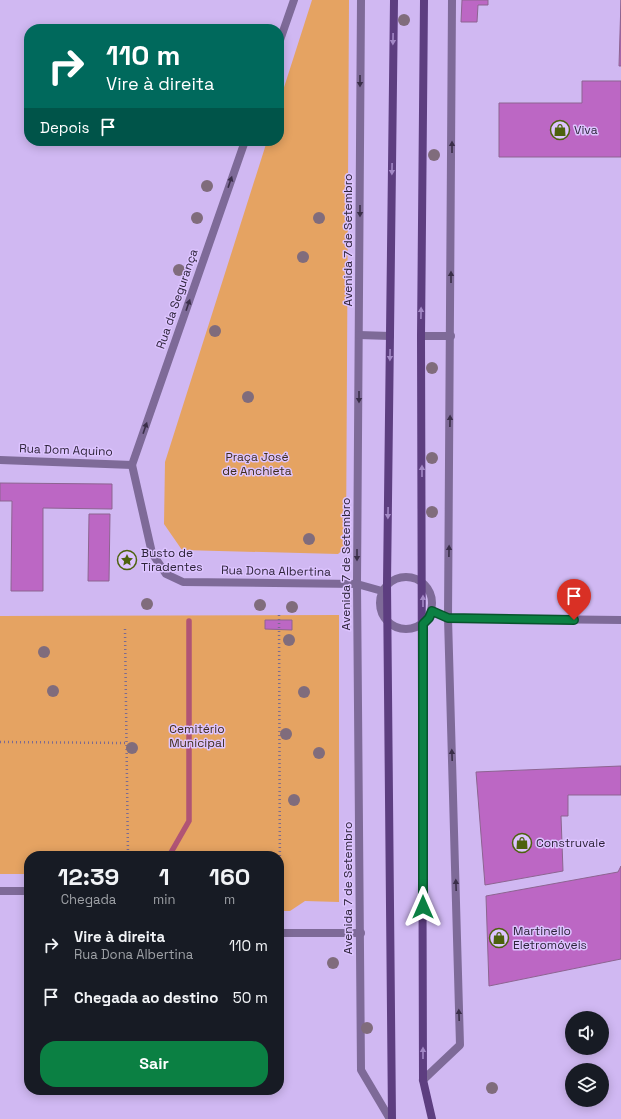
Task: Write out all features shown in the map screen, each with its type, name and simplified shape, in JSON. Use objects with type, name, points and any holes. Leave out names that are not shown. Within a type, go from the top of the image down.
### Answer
[{"type":"main road","name":"Avenida 7 de Setembro","points":[[391,1119],[389,623],[385,588],[394,0]]},
{"type":"main road","points":[[424,0],[421,336],[423,582],[423,1080],[432,1119]]},
{"type":"street","points":[[284,29],[294,0]]},
{"type":"street","name":"Avenida 7 de Setembro","points":[[361,0],[357,584],[361,934],[360,1070],[391,1119]]},
{"type":"street","points":[[423,1080],[460,1045],[448,618],[452,0]]},
{"type":"street","name":"Rua da Segurança","points":[[132,465],[243,146]]},
{"type":"street","points":[[359,335],[390,336]]},
{"type":"street","points":[[421,336],[451,336]]},
{"type":"street","name":"Rua Dom Aquino","points":[[0,460],[132,465]]},
{"type":"street","name":"Rua Dona Albertina","points":[[132,465],[152,553],[166,574],[183,582],[357,584],[385,588]]},
{"type":"street","points":[[385,588],[393,579],[408,576],[423,582],[432,595],[432,611],[429,618],[423,624],[410,629],[395,627],[389,623]]},
{"type":"street","points":[[432,611],[448,618],[621,620]]},
{"type":"street","points":[[0,891],[24,891]]},
{"type":"street","points":[[284,933],[361,934]]},
{"type":"path","points":[[279,615],[280,851]]},
{"type":"path","points":[[126,629],[128,851]]},
{"type":"path","points":[[0,742],[126,743]]},
{"type":"green space","name":"Praça José de Anchieta","points":[[312,0],[349,0],[346,547],[338,554],[182,550],[164,524],[165,462],[265,146],[284,146],[284,87]]},
{"type":"green space","name":"Cemitério Municipal","points":[[339,615],[339,902],[305,901],[290,911],[284,911],[284,851],[24,851],[24,874],[0,874],[0,616]]},
{"type":"building","points":[[462,0],[488,0],[488,5],[478,5],[477,22],[461,22]]},
{"type":"building","points":[[621,0],[621,66],[619,66]]},
{"type":"building","name":"Viva","points":[[582,81],[621,81],[621,157],[499,157],[499,103],[582,103]]},
{"type":"building","points":[[0,483],[112,484],[112,509],[43,508],[43,591],[11,591],[12,501],[0,501]]},
{"type":"building","points":[[89,514],[110,514],[109,581],[88,581]]},
{"type":"building","points":[[265,620],[292,620],[292,630],[265,629]]},
{"type":"building","name":"Construvale","points":[[621,766],[621,795],[568,795],[568,816],[561,816],[563,871],[485,885],[476,772]]},
{"type":"building","points":[[621,866],[621,959],[489,986],[486,896],[618,872]]},
{"type":"waterway","points":[[172,851],[189,821],[189,621]]},
{"type":"place","name":"Viva","points":[[560,130]]},
{"type":"place","name":"Busto de Tiradentes","points":[[127,560]]},
{"type":"place","name":"Construvale","points":[[522,843]]},
{"type":"place","name":"Martinello Eletromóveis","points":[[499,938]]},
{"type":"route","points":[[423,907],[423,624],[429,618],[432,611],[448,618],[574,620]]}]
